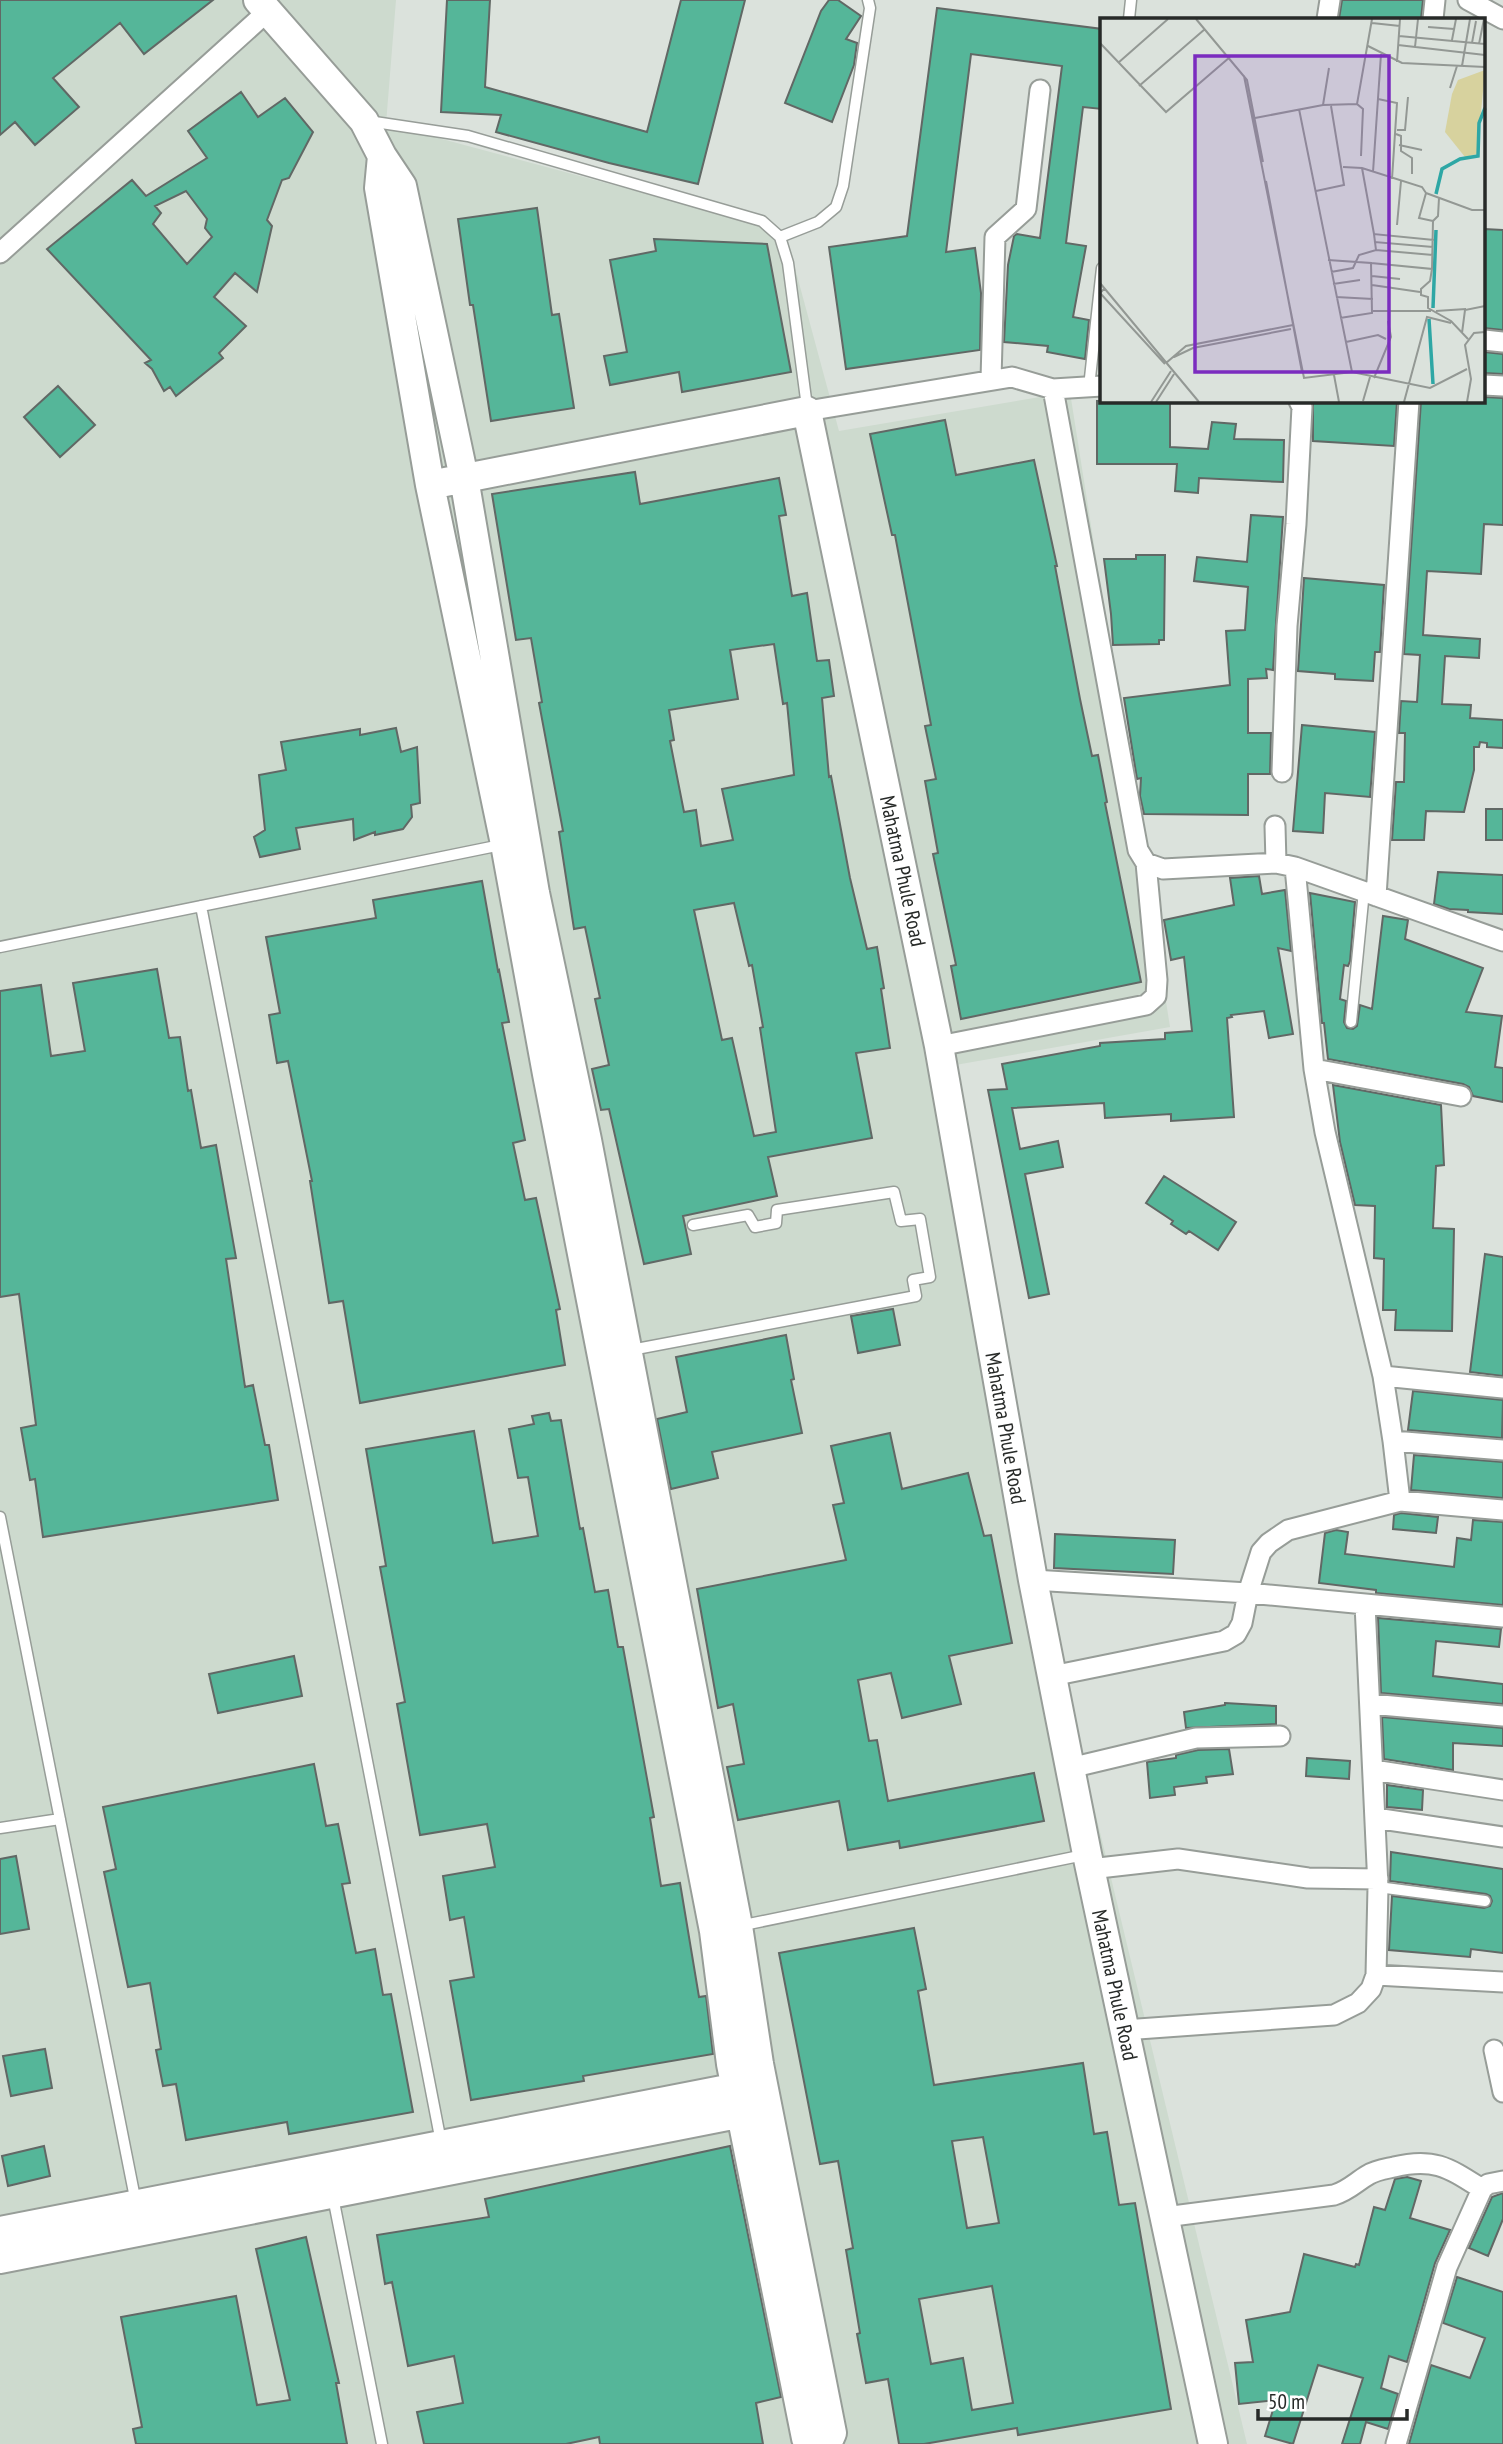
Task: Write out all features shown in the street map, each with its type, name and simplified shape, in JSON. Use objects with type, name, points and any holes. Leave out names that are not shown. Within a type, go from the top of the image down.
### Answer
[{"type":"street","points":[[1327,18],[1329,0]]},
{"type":"street","points":[[1433,18],[1434,0]]},
{"type":"street","points":[[1468,0],[1503,19]]},
{"type":"street","points":[[0,253],[263,6],[364,121],[382,156],[402,186],[464,478],[535,893],[627,1351],[658,1577]]},
{"type":"street","points":[[991,379],[995,237],[1026,209],[1040,90]]},
{"type":"street","points":[[382,156],[379,188],[430,485],[505,844],[547,1074],[658,1577],[726,1928],[731,2064],[752,2098],[832,2433],[827,2444]]},
{"type":"street","points":[[430,485],[807,411],[991,379],[1012,377],[1053,389],[1096,386]]},
{"type":"street","points":[[939,1046],[1146,1006],[1156,996],[1157,980],[1146,863],[1138,850],[1053,389]]},
{"type":"street","points":[[1282,772],[1287,626],[1297,511],[1302,407],[1300,402]]},
{"type":"street","points":[[1370,893],[1409,402]]},
{"type":"street","name":"Mahatma Phule Road","points":[[807,411],[939,1046],[1033,1580],[1088,1861],[1213,2444]]},
{"type":"street","points":[[1275,826],[1276,863]]},
{"type":"street","points":[[1146,863],[1163,869],[1276,863],[1296,867],[1503,941]]},
{"type":"street","points":[[1296,867],[1314,1069],[1325,1132],[1383,1376],[1400,1501]]},
{"type":"street","points":[[1314,1069],[1461,1096]]},
{"type":"street","points":[[1383,1376],[1503,1388]]},
{"type":"street","points":[[1393,1441],[1503,1450]]},
{"type":"street","points":[[1052,1676],[1224,1641],[1236,1634],[1242,1623],[1261,1552],[1288,1530],[1400,1501],[1503,1510]]},
{"type":"street","points":[[1033,1580],[1248,1593],[1503,1617]]},
{"type":"street","points":[[1124,2030],[1335,2015],[1358,2003],[1371,1989],[1376,1975],[1378,1883],[1365,1604]]},
{"type":"street","points":[[1370,1704],[1503,1716]]},
{"type":"street","points":[[1070,1768],[1196,1738],[1280,1736]]},
{"type":"street","points":[[1373,1770],[1503,1790]]},
{"type":"street","points":[[1375,1818],[1503,1837]]},
{"type":"street","points":[[1088,1861],[1178,1859],[1308,1878],[1378,1883]]},
{"type":"street","points":[[1376,1975],[1503,1982]]},
{"type":"street","points":[[1494,2050],[1503,2092]]},
{"type":"street","points":[[0,2259],[139,2218],[752,2098]]},
{"type":"street","points":[[752,2098],[806,2438],[816,2444]]},
{"type":"street","points":[[0,2231],[139,2218],[333,2193],[444,2158]]},
{"type":"street","points":[[1165,2217],[1335,2195],[1377,2171],[1415,2162],[1435,2164],[1452,2170],[1482,2189]]},
{"type":"street","points":[[1396,2444],[1447,2267],[1482,2189],[1488,2184],[1503,2181]]},
{"type":"lane","points":[[780,237],[818,222],[836,207],[843,186],[870,8],[868,0]]},
{"type":"lane","points":[[1129,18],[1131,0]]},
{"type":"lane","points":[[364,121],[468,136],[762,221],[780,237],[789,264],[807,411]]},
{"type":"lane","points":[[1096,386],[1100,307]]},
{"type":"lane","points":[[0,947],[505,844]]},
{"type":"lane","points":[[1351,1022],[1370,893]]},
{"type":"lane","points":[[201,905],[444,2158]]},
{"type":"lane","points":[[627,1351],[916,1296],[913,1280],[930,1277],[920,1219],[901,1221],[894,1192],[776,1210],[776,1223],[755,1227],[748,1215],[693,1225]]},
{"type":"lane","points":[[0,1517],[139,2218]]},
{"type":"lane","points":[[0,1828],[60,1819]]},
{"type":"lane","points":[[726,1928],[1088,1861]]},
{"type":"lane","points":[[1378,1883],[1485,1900]]},
{"type":"lane","points":[[333,2193],[382,2444]]},
{"type":"shaded area","points":[[0,0],[396,0],[386,124],[785,231],[839,431],[1070,392],[1170,1027],[944,1067],[1087,1778],[1247,2444],[0,2444]]},
{"type":"building","points":[[0,0],[213,0],[144,54],[120,23],[53,78],[79,107],[35,145],[15,122],[0,135]]},
{"type":"building","points":[[447,0],[490,0],[485,87],[647,132],[681,0],[745,0],[698,184],[496,132],[501,115],[441,112]]},
{"type":"building","points":[[829,0],[838,0],[861,16],[846,39],[857,43],[854,65],[832,122],[785,103],[821,11]]},
{"type":"building","points":[[1342,0],[1423,0],[1421,18],[1339,18]]},
{"type":"building","points":[[937,8],[1100,29],[1100,109],[1083,107],[1066,243],[1086,246],[1073,317],[1089,320],[1085,359],[1047,352],[1048,346],[1004,342],[1008,265],[1014,236],[1017,234],[1040,238],[1062,66],[971,54],[946,252],[975,248],[981,293],[980,350],[846,369],[829,247],[907,236]]},
{"type":"building","points":[[241,92],[258,117],[285,98],[313,132],[289,178],[282,180],[267,220],[272,226],[257,292],[235,273],[214,297],[246,326],[219,353],[223,358],[176,396],[170,387],[164,391],[152,369],[145,363],[151,360],[47,249],[132,180],[146,196],[207,158],[188,131]],"holes":[[[186,191],[207,219],[205,228],[212,237],[187,264],[153,224],[161,213],[155,206]]]},
{"type":"building","points":[[537,208],[552,315],[559,314],[574,408],[491,421],[458,219]]},
{"type":"building","points":[[1486,229],[1503,230],[1503,330],[1486,328]]},
{"type":"building","points":[[654,239],[767,244],[791,372],[682,392],[679,372],[610,385],[604,356],[627,352],[610,260],[656,251]]},
{"type":"building","points":[[1486,352],[1503,354],[1503,374],[1486,373]]},
{"type":"building","points":[[58,386],[95,425],[60,457],[24,417]]},
{"type":"building","points":[[1486,397],[1503,398],[1503,525],[1484,524],[1481,574],[1427,571],[1423,635],[1480,639],[1479,658],[1445,656],[1442,704],[1471,705],[1470,718],[1503,720],[1503,748],[1487,747],[1487,743],[1480,742],[1479,747],[1474,747],[1474,770],[1464,812],[1426,811],[1424,840],[1392,840],[1396,782],[1404,782],[1405,733],[1399,733],[1401,701],[1417,702],[1420,655],[1404,654],[1421,402],[1486,402]]},
{"type":"building","points":[[1097,401],[1170,402],[1170,447],[1208,449],[1212,422],[1236,424],[1234,439],[1284,440],[1283,482],[1199,478],[1198,493],[1175,491],[1177,464],[1097,464]]},
{"type":"building","points":[[1313,402],[1397,402],[1394,446],[1313,441]]},
{"type":"building","points":[[945,420],[956,475],[1034,460],[1057,566],[1092,756],[1098,755],[1141,982],[961,1019],[951,966],[956,965],[933,854],[938,853],[925,781],[936,779],[925,726],[931,725],[895,535],[892,535],[870,434]]},
{"type":"building","points":[[635,472],[640,504],[779,478],[786,515],[779,516],[792,596],[807,593],[817,661],[829,660],[834,696],[822,698],[829,777],[831,776],[850,878],[867,949],[877,947],[890,1048],[856,1053],[872,1138],[768,1157],[777,1196],[683,1216],[691,1254],[644,1264],[609,1109],[601,1110],[592,1069],[609,1065],[595,999],[600,998],[585,927],[574,929],[559,832],[563,831],[539,703],[542,702],[531,638],[516,640],[492,494]],"holes":[[[774,644],[783,704],[787,703],[794,775],[722,789],[733,840],[701,846],[696,810],[684,812],[670,741],[674,740],[669,710],[738,699],[730,650]],[[734,903],[749,966],[752,965],[776,1132],[754,1136],[732,1038],[722,1040],[694,910]]]},
{"type":"building","points":[[1251,515],[1283,517],[1273,670],[1266,669],[1267,678],[1248,679],[1248,733],[1271,733],[1270,774],[1248,774],[1248,815],[1144,814],[1140,796],[1141,778],[1137,779],[1124,698],[1230,685],[1226,631],[1245,630],[1248,587],[1194,581],[1197,557],[1247,562]]},
{"type":"building","points":[[1136,555],[1165,555],[1164,640],[1159,640],[1159,644],[1113,645],[1104,559],[1136,559]]},
{"type":"building","points":[[1304,578],[1384,585],[1380,652],[1375,652],[1373,681],[1335,679],[1335,674],[1298,671]]},
{"type":"building","points":[[1302,725],[1375,732],[1370,797],[1325,793],[1323,833],[1293,831]]},
{"type":"building","points":[[396,728],[401,752],[417,747],[420,803],[411,805],[412,817],[403,829],[375,835],[375,832],[354,840],[353,819],[296,828],[300,849],[260,857],[254,837],[265,830],[259,775],[286,770],[281,742],[360,729],[360,735]]},
{"type":"building","points":[[1486,809],[1503,809],[1503,840],[1486,840]]},
{"type":"building","points":[[1438,872],[1503,875],[1503,914],[1468,912],[1434,904]]},
{"type":"building","points":[[1259,876],[1262,894],[1285,890],[1291,951],[1278,948],[1293,1034],[1269,1038],[1264,1011],[1231,1015],[1232,1017],[1227,1018],[1234,1117],[1171,1121],[1171,1114],[1105,1118],[1104,1103],[1012,1108],[1020,1149],[1058,1141],[1063,1167],[1025,1174],[1049,1294],[1029,1298],[988,1090],[1007,1089],[1002,1064],[1100,1046],[1100,1043],[1165,1039],[1165,1033],[1192,1031],[1184,957],[1171,960],[1164,920],[1234,905],[1230,878]]},
{"type":"building","points":[[482,881],[509,1022],[502,1023],[525,1140],[513,1143],[525,1200],[536,1198],[560,1309],[556,1310],[565,1365],[360,1403],[343,1301],[329,1303],[312,1181],[288,1061],[277,1063],[269,1015],[280,1013],[266,937],[376,918],[373,900]]},
{"type":"building","points":[[1310,893],[1355,902],[1350,961],[1348,966],[1344,965],[1340,999],[1346,1001],[1344,1022],[1347,1028],[1353,1029],[1357,1026],[1360,1005],[1372,1009],[1383,916],[1408,920],[1405,939],[1483,968],[1466,1012],[1502,1016],[1495,1067],[1503,1068],[1503,1102],[1473,1096],[1469,1087],[1463,1084],[1328,1059]]},
{"type":"building","points":[[157,969],[169,1038],[180,1037],[188,1091],[191,1090],[201,1148],[216,1145],[236,1258],[226,1259],[245,1387],[253,1385],[265,1445],[269,1445],[278,1500],[43,1537],[35,1479],[30,1480],[21,1428],[36,1425],[19,1294],[0,1297],[0,991],[41,985],[51,1056],[85,1051],[73,983]]},
{"type":"building","points":[[1333,1085],[1441,1105],[1444,1165],[1436,1166],[1433,1228],[1454,1229],[1452,1331],[1395,1330],[1396,1310],[1383,1310],[1384,1259],[1374,1258],[1375,1206],[1355,1205],[1340,1142]]},
{"type":"building","points":[[1164,1176],[1236,1222],[1218,1250],[1189,1231],[1186,1234],[1171,1224],[1173,1221],[1146,1203]]},
{"type":"building","points":[[1485,1254],[1503,1257],[1503,1376],[1470,1372]]},
{"type":"building","points":[[893,1309],[900,1345],[858,1353],[851,1316]]},
{"type":"building","points":[[786,1335],[794,1379],[791,1380],[802,1433],[712,1452],[718,1478],[671,1489],[657,1419],[687,1412],[676,1357]]},
{"type":"building","points":[[1413,1391],[1503,1400],[1502,1438],[1408,1430]]},
{"type":"building","points":[[549,1413],[551,1421],[561,1420],[580,1529],[583,1528],[595,1592],[608,1590],[618,1647],[623,1647],[654,1817],[650,1818],[661,1886],[680,1883],[699,1997],[706,1996],[713,2054],[583,2076],[584,2081],[471,2100],[450,1981],[474,1977],[464,1917],[450,1920],[443,1876],[495,1867],[487,1824],[420,1835],[397,1704],[405,1702],[380,1567],[386,1566],[366,1449],[474,1431],[493,1543],[538,1536],[528,1477],[518,1478],[509,1429],[534,1424],[532,1416]]},
{"type":"building","points":[[890,1433],[902,1489],[968,1473],[984,1536],[991,1535],[1012,1643],[949,1656],[961,1704],[902,1718],[891,1673],[858,1680],[869,1741],[877,1740],[888,1801],[1034,1773],[1044,1821],[900,1848],[899,1841],[848,1850],[839,1801],[738,1820],[727,1767],[744,1764],[733,1704],[718,1708],[697,1589],[846,1560],[833,1505],[844,1503],[831,1446]]},
{"type":"building","points":[[1414,1455],[1503,1462],[1503,1498],[1411,1490]]},
{"type":"building","points":[[1401,1513],[1438,1517],[1436,1533],[1393,1529],[1394,1515]]},
{"type":"building","points":[[1473,1520],[1503,1522],[1503,1605],[1376,1593],[1376,1590],[1319,1583],[1325,1533],[1336,1530],[1348,1532],[1345,1554],[1454,1567],[1457,1538],[1471,1540]]},
{"type":"building","points":[[1055,1534],[1175,1540],[1173,1574],[1054,1568]]},
{"type":"building","points":[[1378,1618],[1501,1629],[1499,1647],[1436,1641],[1433,1676],[1503,1684],[1503,1704],[1381,1693]]},
{"type":"building","points":[[294,1656],[302,1696],[218,1713],[209,1674]]},
{"type":"building","points":[[1225,1703],[1276,1706],[1276,1724],[1186,1728],[1184,1712]]},
{"type":"building","points":[[1382,1717],[1503,1728],[1503,1746],[1453,1743],[1453,1770],[1384,1759]]},
{"type":"building","points":[[1229,1749],[1233,1774],[1206,1777],[1207,1783],[1174,1787],[1175,1795],[1150,1798],[1147,1762],[1176,1758],[1176,1755],[1198,1750]]},
{"type":"building","points":[[1307,1758],[1350,1761],[1349,1779],[1306,1776]]},
{"type":"building","points":[[314,1764],[326,1826],[338,1824],[350,1883],[342,1884],[356,1953],[375,1949],[383,1995],[391,1994],[413,2112],[289,2134],[287,2122],[186,2140],[176,2084],[163,2086],[156,2050],[161,2049],[150,1983],[128,1987],[104,1872],[116,1869],[103,1807]]},
{"type":"building","points":[[1387,1785],[1423,1790],[1422,1810],[1387,1807]]},
{"type":"building","points":[[1391,1852],[1503,1869],[1503,1953],[1471,1949],[1470,1957],[1389,1950],[1392,1896],[1484,1908],[1490,1906],[1492,1901],[1486,1894],[1390,1881]]},
{"type":"building","points":[[16,1856],[29,1929],[0,1934],[0,1859]]},
{"type":"building","points":[[914,1928],[926,1989],[918,1991],[934,2085],[1083,2063],[1094,2134],[1107,2132],[1119,2205],[1135,2203],[1171,2409],[1018,2435],[1017,2428],[924,2444],[899,2444],[888,2379],[866,2383],[846,2250],[853,2248],[838,2161],[820,2164],[779,1953]],"holes":[[[983,2137],[999,2223],[967,2228],[952,2141]],[[992,2286],[1013,2403],[972,2410],[963,2358],[931,2364],[919,2299]]]},
{"type":"building","points":[[45,2049],[52,2088],[11,2096],[3,2056]]},
{"type":"building","points":[[44,2146],[50,2176],[8,2186],[2,2156]]},
{"type":"building","points":[[730,2146],[781,2397],[756,2403],[763,2444],[600,2444],[599,2437],[566,2444],[424,2444],[417,2412],[463,2403],[454,2356],[408,2366],[392,2282],[385,2284],[377,2235],[489,2217],[485,2199]]},
{"type":"building","points":[[1407,2177],[1421,2181],[1410,2218],[1450,2230],[1435,2263],[1407,2362],[1389,2356],[1381,2388],[1398,2394],[1388,2429],[1366,2422],[1360,2444],[1342,2444],[1363,2378],[1318,2365],[1293,2444],[1265,2436],[1276,2400],[1239,2404],[1235,2363],[1253,2362],[1246,2320],[1290,2312],[1304,2254],[1355,2267],[1356,2264],[1359,2265],[1374,2207],[1385,2210],[1395,2179]]},
{"type":"building","points":[[1503,2193],[1503,2219],[1488,2256],[1469,2248],[1492,2197]]},
{"type":"building","points":[[306,2237],[339,2383],[336,2383],[347,2444],[136,2444],[133,2429],[142,2427],[121,2317],[236,2296],[257,2405],[290,2400],[256,2249]]},
{"type":"building","points":[[1457,2277],[1503,2292],[1503,2444],[1409,2444],[1431,2365],[1470,2378],[1485,2338],[1443,2323]]}]
